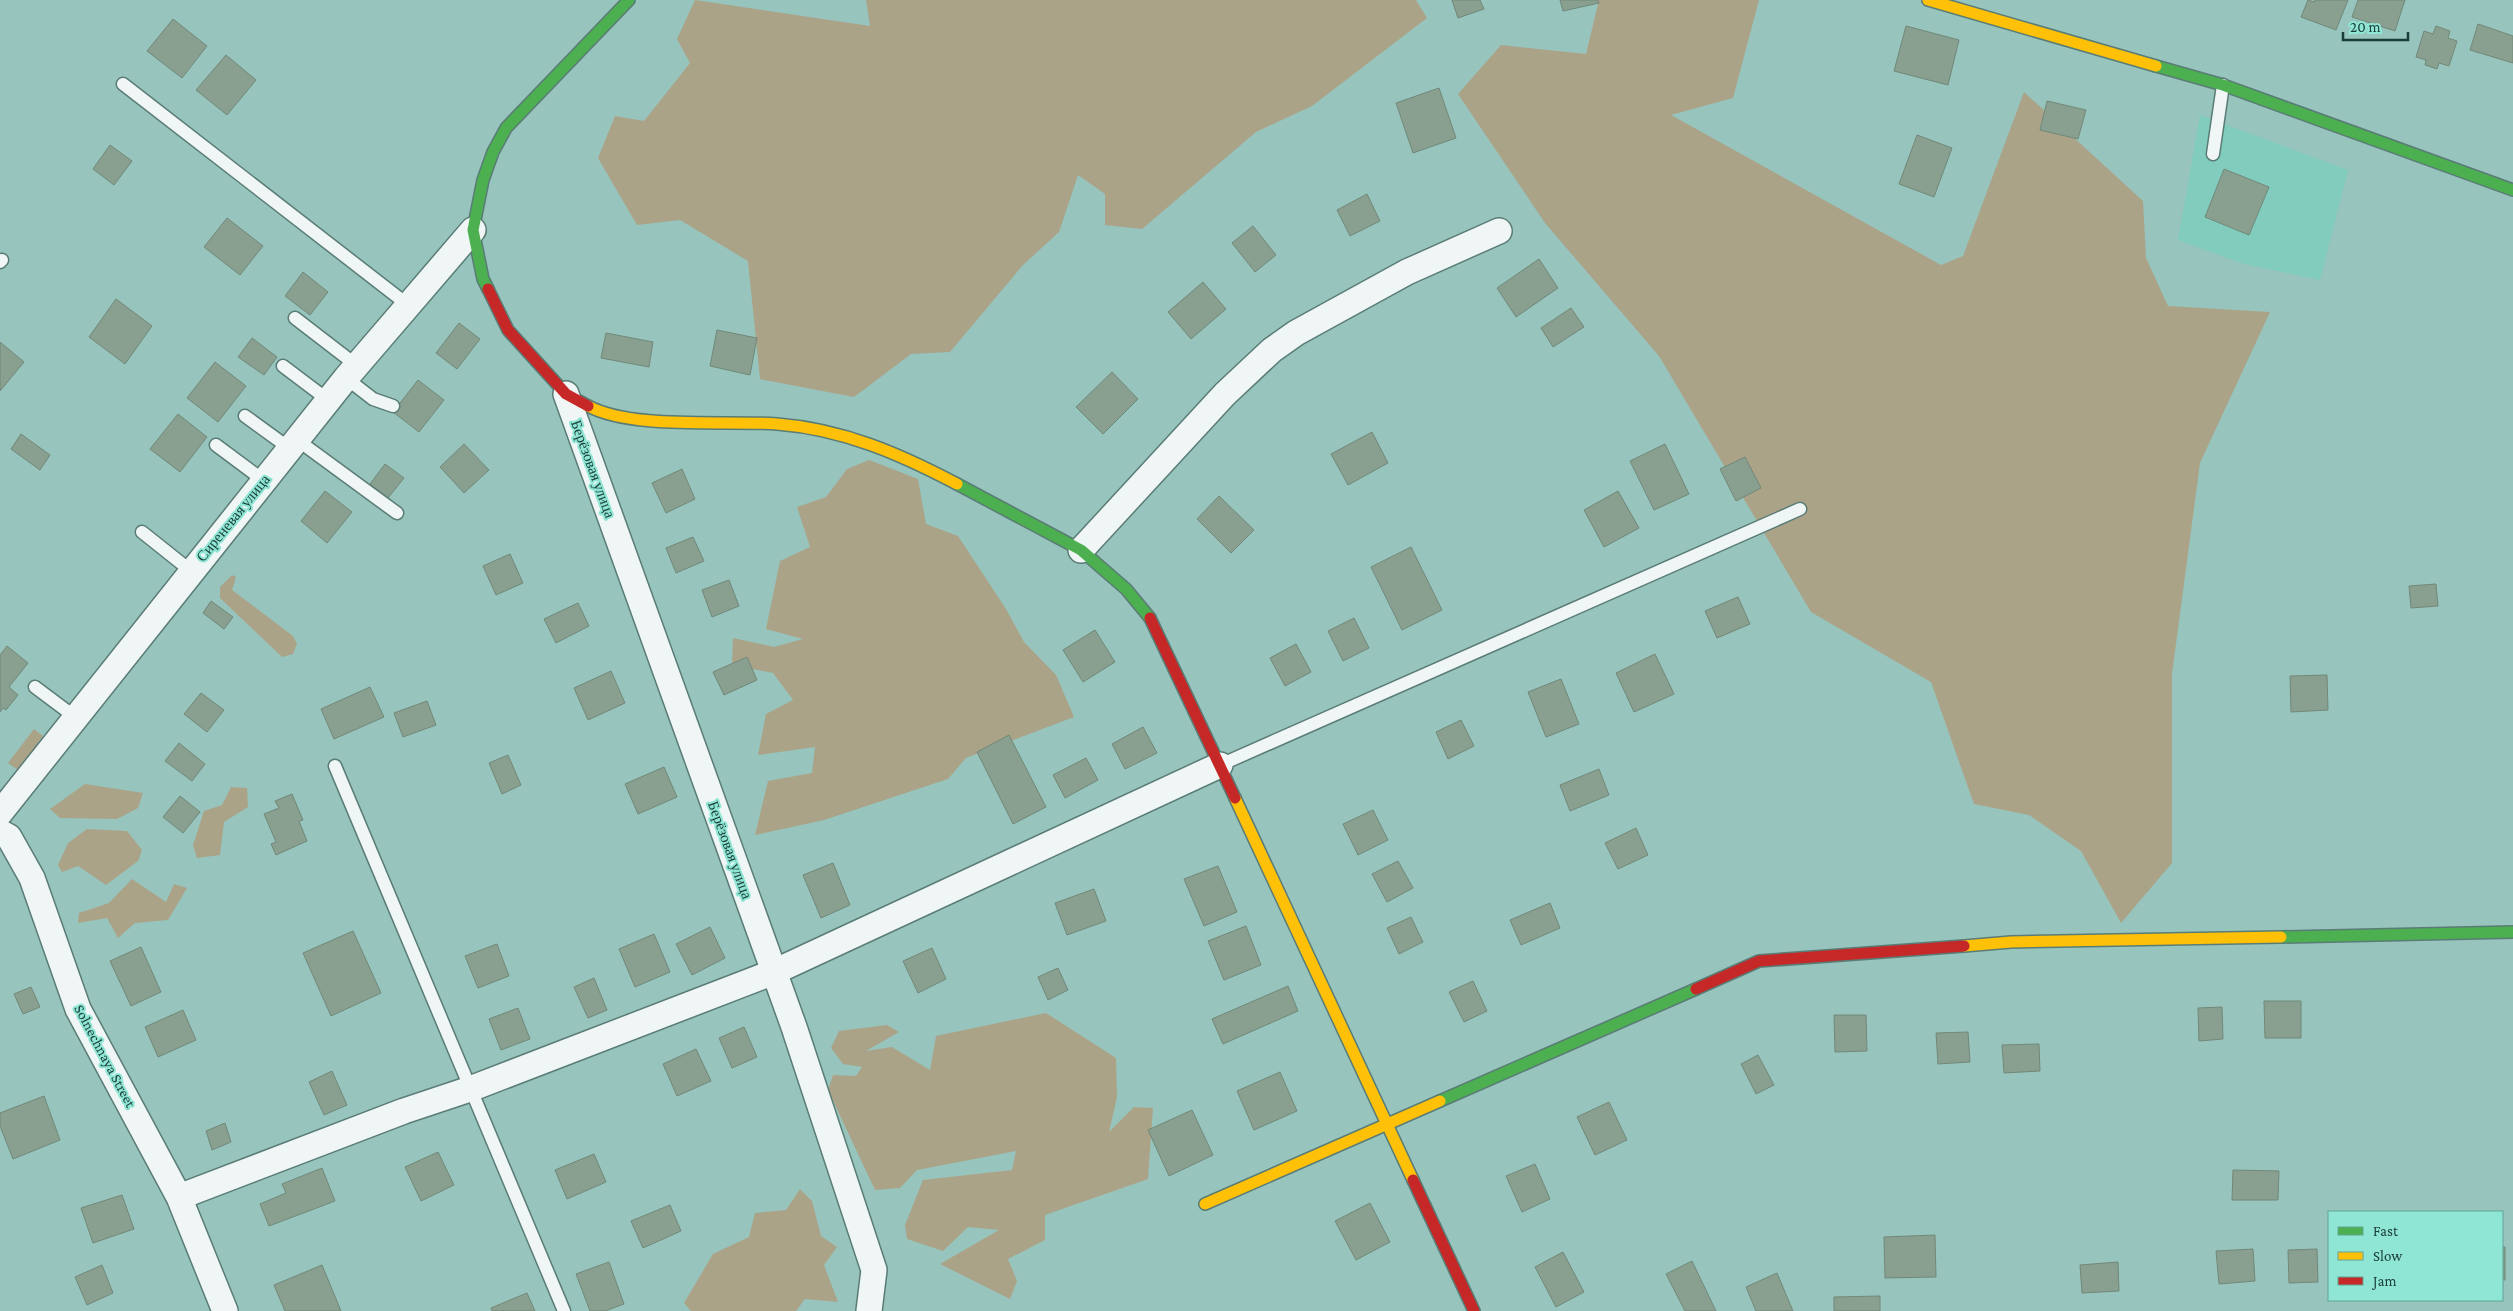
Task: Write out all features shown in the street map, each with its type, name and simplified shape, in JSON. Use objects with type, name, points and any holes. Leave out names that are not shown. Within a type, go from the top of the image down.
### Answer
[{"type":"street","points":[[629,0],[506,128],[493,152],[483,180],[473,230],[483,279],[508,330],[566,394],[596,410],[644,420],[777,424],[818,429],[868,442],[921,465],[1081,550],[1126,589],[1152,619],[1474,1311]]},
{"type":"street","points":[[1928,0],[2223,85],[2513,190]]},
{"type":"street","name":"Сиреневая улица","points":[[0,813],[351,371],[473,230]]},
{"type":"street","points":[[1081,550],[1225,394],[1272,350],[1296,332],[1407,272],[1499,231]]},
{"type":"street","name":"Берёзовая улица","points":[[566,394],[774,972],[874,1270],[869,1311]]},
{"type":"street","points":[[179,1197],[404,1111],[470,1089],[774,972],[1220,765]]},
{"type":"street","name":"Solnechnaya Street","points":[[0,832],[9,837],[32,878],[78,1009],[179,1197],[225,1311]]},
{"type":"street","points":[[1205,1204],[1759,961],[2011,942],[2513,932]]},
{"type":"lane","points":[[123,84],[408,305]]},
{"type":"lane","points":[[2213,154],[2223,85]]},
{"type":"lane","points":[[295,318],[351,371],[374,399],[394,406]]},
{"type":"lane","points":[[283,366],[328,400]]},
{"type":"lane","points":[[245,416],[293,443],[397,513]]},
{"type":"lane","points":[[216,445],[263,480]]},
{"type":"lane","points":[[1220,765],[1800,509]]},
{"type":"lane","points":[[142,532],[191,571]]},
{"type":"lane","points":[[35,687],[75,717]]},
{"type":"lane","points":[[335,766],[564,1311]]},
{"type":"shaded area","points":[[695,0],[870,26],[866,0],[1416,0],[1427,18],[1312,106],[1256,132],[1142,229],[1105,225],[1105,194],[1078,175],[1059,232],[1023,265],[950,352],[911,354],[854,397],[760,379],[748,261],[680,220],[637,225],[598,158],[615,116],[644,121],[690,63],[677,39]]},
{"type":"shaded area","points":[[1599,0],[1759,0],[1733,98],[1671,115],[1941,265],[1963,256],[2024,92],[2143,201],[2146,258],[2168,306],[2270,312],[2200,463],[2172,674],[2172,863],[2121,923],[2081,851],[2029,815],[1974,804],[1931,682],[1811,612],[1659,356],[1545,223],[1458,94],[1501,45],[1586,54]]},
{"type":"shaded area","points":[[2200,115],[2348,170],[2320,280],[2244,264],[2178,240]]},
{"type":"shaded area","points":[[869,460],[918,479],[926,524],[958,536],[1006,609],[1024,642],[1056,675],[1074,717],[966,758],[948,779],[824,820],[755,835],[768,781],[812,773],[815,747],[758,755],[766,714],[793,700],[773,673],[732,665],[733,638],[774,647],[803,639],[766,629],[780,561],[810,547],[797,507],[826,497],[847,469]]},
{"type":"shaded area","points":[[232,575],[236,577],[232,590],[293,636],[297,644],[293,654],[282,657],[220,598],[220,587]]},
{"type":"shaded area","points":[[34,729],[43,736],[18,770],[8,763]]},
{"type":"shaded area","points":[[85,784],[143,793],[138,808],[117,819],[60,818],[50,809]]},
{"type":"shaded area","points":[[231,787],[247,788],[248,807],[224,822],[220,855],[197,858],[193,845],[204,811],[222,805]]},
{"type":"shaded area","points":[[87,829],[127,831],[142,850],[138,861],[106,885],[78,866],[62,872],[58,865],[68,843]]},
{"type":"shaded area","points":[[132,879],[166,902],[174,884],[187,888],[168,920],[135,923],[118,938],[107,918],[78,923],[79,913],[109,903]]},
{"type":"shaded area","points":[[1046,1013],[1116,1058],[1117,1097],[1109,1132],[1134,1107],[1153,1108],[1148,1179],[1045,1215],[1045,1240],[1008,1259],[1017,1281],[1010,1299],[940,1264],[999,1230],[968,1227],[943,1251],[907,1239],[905,1225],[923,1180],[1012,1170],[1016,1151],[917,1170],[900,1188],[875,1190],[828,1090],[833,1075],[856,1076],[862,1067],[843,1064],[831,1048],[839,1031],[887,1025],[899,1032],[866,1051],[892,1047],[930,1070],[936,1036]]},
{"type":"shaded area","points":[[800,1189],[812,1201],[821,1236],[837,1247],[824,1265],[838,1302],[805,1299],[796,1311],[691,1311],[684,1303],[713,1254],[749,1237],[755,1213],[786,1210]]},
{"type":"building","points":[[1452,0],[1480,0],[1484,9],[1458,18]]},
{"type":"building","points":[[1560,0],[1598,0],[1599,3],[1563,11]]},
{"type":"building","points":[[2308,0],[2314,2],[2315,0],[2348,0],[2336,30],[2301,17]]},
{"type":"building","points":[[2358,0],[2405,0],[2395,31],[2352,17]]},
{"type":"building","points":[[173,19],[207,46],[182,78],[147,51]]},
{"type":"building","points":[[2478,24],[2513,36],[2513,63],[2470,50]]},
{"type":"building","points":[[1906,26],[1959,40],[1948,85],[1894,71]]},
{"type":"building","points":[[2436,26],[2450,31],[2448,38],[2457,41],[2449,66],[2439,63],[2437,69],[2425,65],[2426,60],[2416,57],[2424,31],[2433,34]]},
{"type":"building","points":[[226,55],[256,80],[227,115],[196,90]]},
{"type":"building","points":[[1439,88],[1456,138],[1413,153],[1396,103]]},
{"type":"building","points":[[2047,101],[2086,110],[2078,139],[2040,130]]},
{"type":"building","points":[[1917,135],[1952,148],[1934,197],[1899,184]]},
{"type":"building","points":[[110,145],[132,161],[114,185],[93,169]]},
{"type":"building","points":[[2224,169],[2269,187],[2249,235],[2205,217]]},
{"type":"building","points":[[1367,194],[1380,221],[1350,236],[1337,210]]},
{"type":"building","points":[[227,218],[263,246],[240,275],[204,247]]},
{"type":"building","points":[[1253,226],[1276,255],[1255,272],[1232,243]]},
{"type":"building","points":[[1539,259],[1558,288],[1516,317],[1497,288]]},
{"type":"building","points":[[303,272],[328,292],[310,315],[285,296]]},
{"type":"building","points":[[1203,282],[1226,309],[1191,339],[1168,312]]},
{"type":"building","points":[[116,299],[152,326],[125,364],[89,337]]},
{"type":"building","points":[[1571,308],[1584,327],[1553,347],[1541,328]]},
{"type":"building","points":[[459,323],[480,339],[457,369],[436,353]]},
{"type":"building","points":[[717,330],[757,338],[750,375],[710,366]]},
{"type":"building","points":[[606,333],[653,342],[649,367],[601,358]]},
{"type":"building","points":[[252,338],[277,357],[264,375],[238,357]]},
{"type":"building","points":[[0,342],[24,362],[0,391]]},
{"type":"building","points":[[215,362],[246,386],[218,422],[187,398]]},
{"type":"building","points":[[1112,372],[1138,399],[1103,434],[1076,407]]},
{"type":"building","points":[[418,380],[444,400],[419,432],[393,412]]},
{"type":"building","points":[[178,414],[207,437],[180,472],[150,449]]},
{"type":"building","points":[[1372,432],[1388,463],[1348,485],[1331,454]]},
{"type":"building","points":[[21,434],[50,455],[40,470],[11,449]]},
{"type":"building","points":[[464,444],[489,470],[464,493],[440,467]]},
{"type":"building","points":[[1665,444],[1689,494],[1654,510],[1630,461]]},
{"type":"building","points":[[1745,457],[1761,488],[1736,501],[1720,469]]},
{"type":"building","points":[[385,464],[404,478],[388,498],[370,484]]},
{"type":"building","points":[[682,469],[695,499],[666,513],[652,483]]},
{"type":"building","points":[[325,491],[352,512],[327,543],[301,521]]},
{"type":"building","points":[[1618,491],[1639,528],[1604,547],[1584,510]]},
{"type":"building","points":[[1219,496],[1254,530],[1231,553],[1197,519]]},
{"type":"building","points":[[693,537],[704,561],[676,573],[666,548]]},
{"type":"building","points":[[1411,547],[1442,610],[1402,630],[1371,567]]},
{"type":"building","points":[[510,554],[523,583],[496,595],[483,566]]},
{"type":"building","points":[[729,580],[739,606],[712,617],[702,590]]},
{"type":"building","points":[[2436,584],[2438,606],[2411,608],[2409,586]]},
{"type":"building","points":[[1738,597],[1750,624],[1717,638],[1705,611]]},
{"type":"building","points":[[211,601],[233,617],[224,629],[203,613]]},
{"type":"building","points":[[578,603],[589,626],[556,643],[544,619]]},
{"type":"building","points":[[1354,618],[1369,648],[1343,661],[1328,631]]},
{"type":"building","points":[[1095,630],[1115,662],[1083,682],[1063,650]]},
{"type":"building","points":[[1296,644],[1311,672],[1285,686],[1270,658]]},
{"type":"building","points":[[7,646],[28,663],[9,687],[18,695],[6,710],[3,708],[0,712],[0,655]]},
{"type":"building","points":[[1655,654],[1674,694],[1634,712],[1616,673]]},
{"type":"building","points":[[747,657],[757,680],[724,695],[713,672]]},
{"type":"building","points":[[611,671],[625,703],[588,720],[574,688]]},
{"type":"building","points":[[2327,675],[2328,710],[2291,712],[2290,676]]},
{"type":"building","points":[[1561,679],[1579,724],[1546,737],[1528,692]]},
{"type":"building","points":[[370,687],[384,717],[334,739],[321,709]]},
{"type":"building","points":[[201,693],[224,710],[207,732],[184,714]]},
{"type":"building","points":[[427,701],[436,725],[403,737],[394,713]]},
{"type":"building","points":[[1461,720],[1474,746],[1448,759],[1436,732]]},
{"type":"building","points":[[1143,727],[1157,753],[1125,769],[1112,744]]},
{"type":"building","points":[[1009,735],[1046,807],[1013,824],[977,752]]},
{"type":"building","points":[[179,743],[205,764],[192,781],[165,761]]},
{"type":"building","points":[[508,755],[521,785],[502,794],[489,763]]},
{"type":"building","points":[[1086,758],[1098,780],[1065,798],[1053,775]]},
{"type":"building","points":[[664,767],[677,797],[638,814],[625,784]]},
{"type":"building","points":[[1599,769],[1609,795],[1570,811],[1560,785]]},
{"type":"building","points":[[292,794],[303,820],[299,821],[307,841],[276,855],[271,844],[276,842],[264,814],[279,808],[275,801]]},
{"type":"building","points":[[180,796],[200,812],[183,833],[163,817]]},
{"type":"building","points":[[1373,810],[1388,840],[1358,855],[1343,824]]},
{"type":"building","points":[[1636,828],[1648,855],[1618,869],[1605,843]]},
{"type":"building","points":[[1398,861],[1413,888],[1387,902],[1372,874]]},
{"type":"building","points":[[833,863],[850,905],[821,918],[803,875]]},
{"type":"building","points":[[1218,866],[1237,912],[1204,926],[1184,879]]},
{"type":"building","points":[[1094,889],[1106,921],[1067,935],[1055,903]]},
{"type":"building","points":[[1550,903],[1560,928],[1521,945],[1510,920]]},
{"type":"building","points":[[1411,917],[1423,942],[1399,954],[1387,928]]},
{"type":"building","points":[[1246,926],[1261,965],[1224,980],[1208,941]]},
{"type":"building","points":[[710,927],[725,958],[692,975],[676,944]]},
{"type":"building","points":[[353,931],[381,993],[331,1016],[303,953]]},
{"type":"building","points":[[654,934],[670,972],[635,987],[619,949]]},
{"type":"building","points":[[497,944],[509,976],[478,988],[465,956]]},
{"type":"building","points":[[141,947],[161,992],[131,1006],[110,961]]},
{"type":"building","points":[[932,948],[946,979],[918,993],[903,961]]},
{"type":"building","points":[[1058,968],[1068,990],[1048,1000],[1038,977]]},
{"type":"building","points":[[594,978],[607,1010],[588,1018],[574,987]]},
{"type":"building","points":[[1473,981],[1487,1011],[1464,1022],[1449,992]]},
{"type":"building","points":[[1288,986],[1298,1011],[1223,1044],[1212,1019]]},
{"type":"building","points":[[31,987],[40,1007],[23,1014],[14,994]]},
{"type":"building","points":[[2264,1001],[2301,1001],[2301,1038],[2265,1038]]},
{"type":"building","points":[[2222,1007],[2223,1039],[2199,1041],[2198,1008]]},
{"type":"building","points":[[518,1008],[530,1039],[501,1050],[489,1019]]},
{"type":"building","points":[[183,1010],[196,1040],[158,1057],[145,1027]]},
{"type":"building","points":[[1834,1015],[1866,1015],[1867,1051],[1835,1052]]},
{"type":"building","points":[[744,1027],[757,1057],[732,1068],[719,1038]]},
{"type":"building","points":[[1968,1032],[1970,1062],[1938,1064],[1936,1033]]},
{"type":"building","points":[[2039,1044],[2040,1071],[2004,1073],[2002,1045]]},
{"type":"building","points":[[696,1049],[711,1081],[677,1096],[663,1064]]},
{"type":"building","points":[[1758,1055],[1774,1085],[1756,1094],[1741,1064]]},
{"type":"building","points":[[332,1071],[347,1105],[324,1115],[309,1082]]},
{"type":"building","points":[[1280,1072],[1297,1111],[1254,1130],[1237,1091]]},
{"type":"building","points":[[44,1096],[60,1140],[13,1159],[0,1126],[0,1113]]},
{"type":"building","points":[[1609,1102],[1627,1140],[1595,1155],[1577,1117]]},
{"type":"building","points":[[1192,1110],[1213,1155],[1169,1176],[1148,1130]]},
{"type":"building","points":[[225,1123],[231,1142],[212,1150],[206,1131]]},
{"type":"building","points":[[438,1152],[454,1185],[421,1201],[405,1167]]},
{"type":"building","points":[[594,1154],[606,1182],[567,1199],[555,1170]]},
{"type":"building","points":[[1535,1164],[1550,1199],[1522,1212],[1506,1176]]},
{"type":"building","points":[[322,1168],[335,1201],[269,1226],[260,1204],[286,1193],[282,1184]]},
{"type":"building","points":[[2233,1170],[2279,1171],[2278,1200],[2232,1200]]},
{"type":"building","points":[[122,1195],[134,1229],[93,1243],[81,1208]]},
{"type":"building","points":[[1370,1203],[1390,1242],[1356,1260],[1335,1221]]},
{"type":"building","points":[[670,1205],[681,1231],[643,1248],[631,1221]]},
{"type":"building","points":[[1935,1235],[1936,1277],[1885,1278],[1884,1237]]},
{"type":"building","points":[[2503,1247],[2505,1247],[2505,1280],[2503,1280]]},
{"type":"building","points":[[2253,1249],[2255,1281],[2219,1284],[2216,1251]]},
{"type":"building","points":[[2317,1249],[2318,1282],[2289,1283],[2288,1250]]},
{"type":"building","points":[[1563,1252],[1584,1292],[1556,1307],[1535,1267]]},
{"type":"building","points":[[1692,1261],[1716,1311],[1685,1311],[1666,1274]]},
{"type":"building","points":[[609,1262],[624,1304],[605,1311],[590,1311],[576,1274]]},
{"type":"building","points":[[2118,1262],[2119,1291],[2082,1293],[2080,1265]]},
{"type":"building","points":[[102,1265],[113,1293],[87,1305],[75,1277]]},
{"type":"building","points":[[322,1265],[341,1311],[285,1311],[274,1285]]},
{"type":"building","points":[[1777,1273],[1793,1311],[1756,1311],[1746,1287]]},
{"type":"building","points":[[527,1293],[535,1311],[492,1311],[491,1308]]},
{"type":"building","points":[[1880,1296],[1880,1311],[1834,1311],[1834,1297]]},
{"type":"traffic: fast","points":[[488,289],[483,279],[473,230],[483,180],[493,152],[506,128],[629,0]]},
{"type":"traffic: fast","points":[[2156,66],[2223,85],[2513,190]]},
{"type":"traffic: fast","points":[[957,484],[1081,550],[1126,589],[1150,618]]},
{"type":"traffic: fast","points":[[2281,937],[2513,932]]},
{"type":"traffic: fast","points":[[1440,1101],[1696,989]]},
{"type":"traffic: slow","points":[[1928,0],[2156,66]]},
{"type":"traffic: slow","points":[[588,406],[607,414],[654,421],[777,424],[825,431],[892,453],[957,484]]},
{"type":"traffic: slow","points":[[1235,798],[1413,1180]]},
{"type":"traffic: slow","points":[[1964,946],[2011,942],[2281,937]]},
{"type":"traffic: slow","points":[[1205,1204],[1440,1101]]},
{"type":"traffic: jam","points":[[488,289],[508,330],[566,394],[588,406]]},
{"type":"traffic: jam","points":[[1150,618],[1235,798]]},
{"type":"traffic: jam","points":[[1696,989],[1759,961],[1964,946]]},
{"type":"traffic: jam","points":[[1413,1180],[1474,1311]]}]
